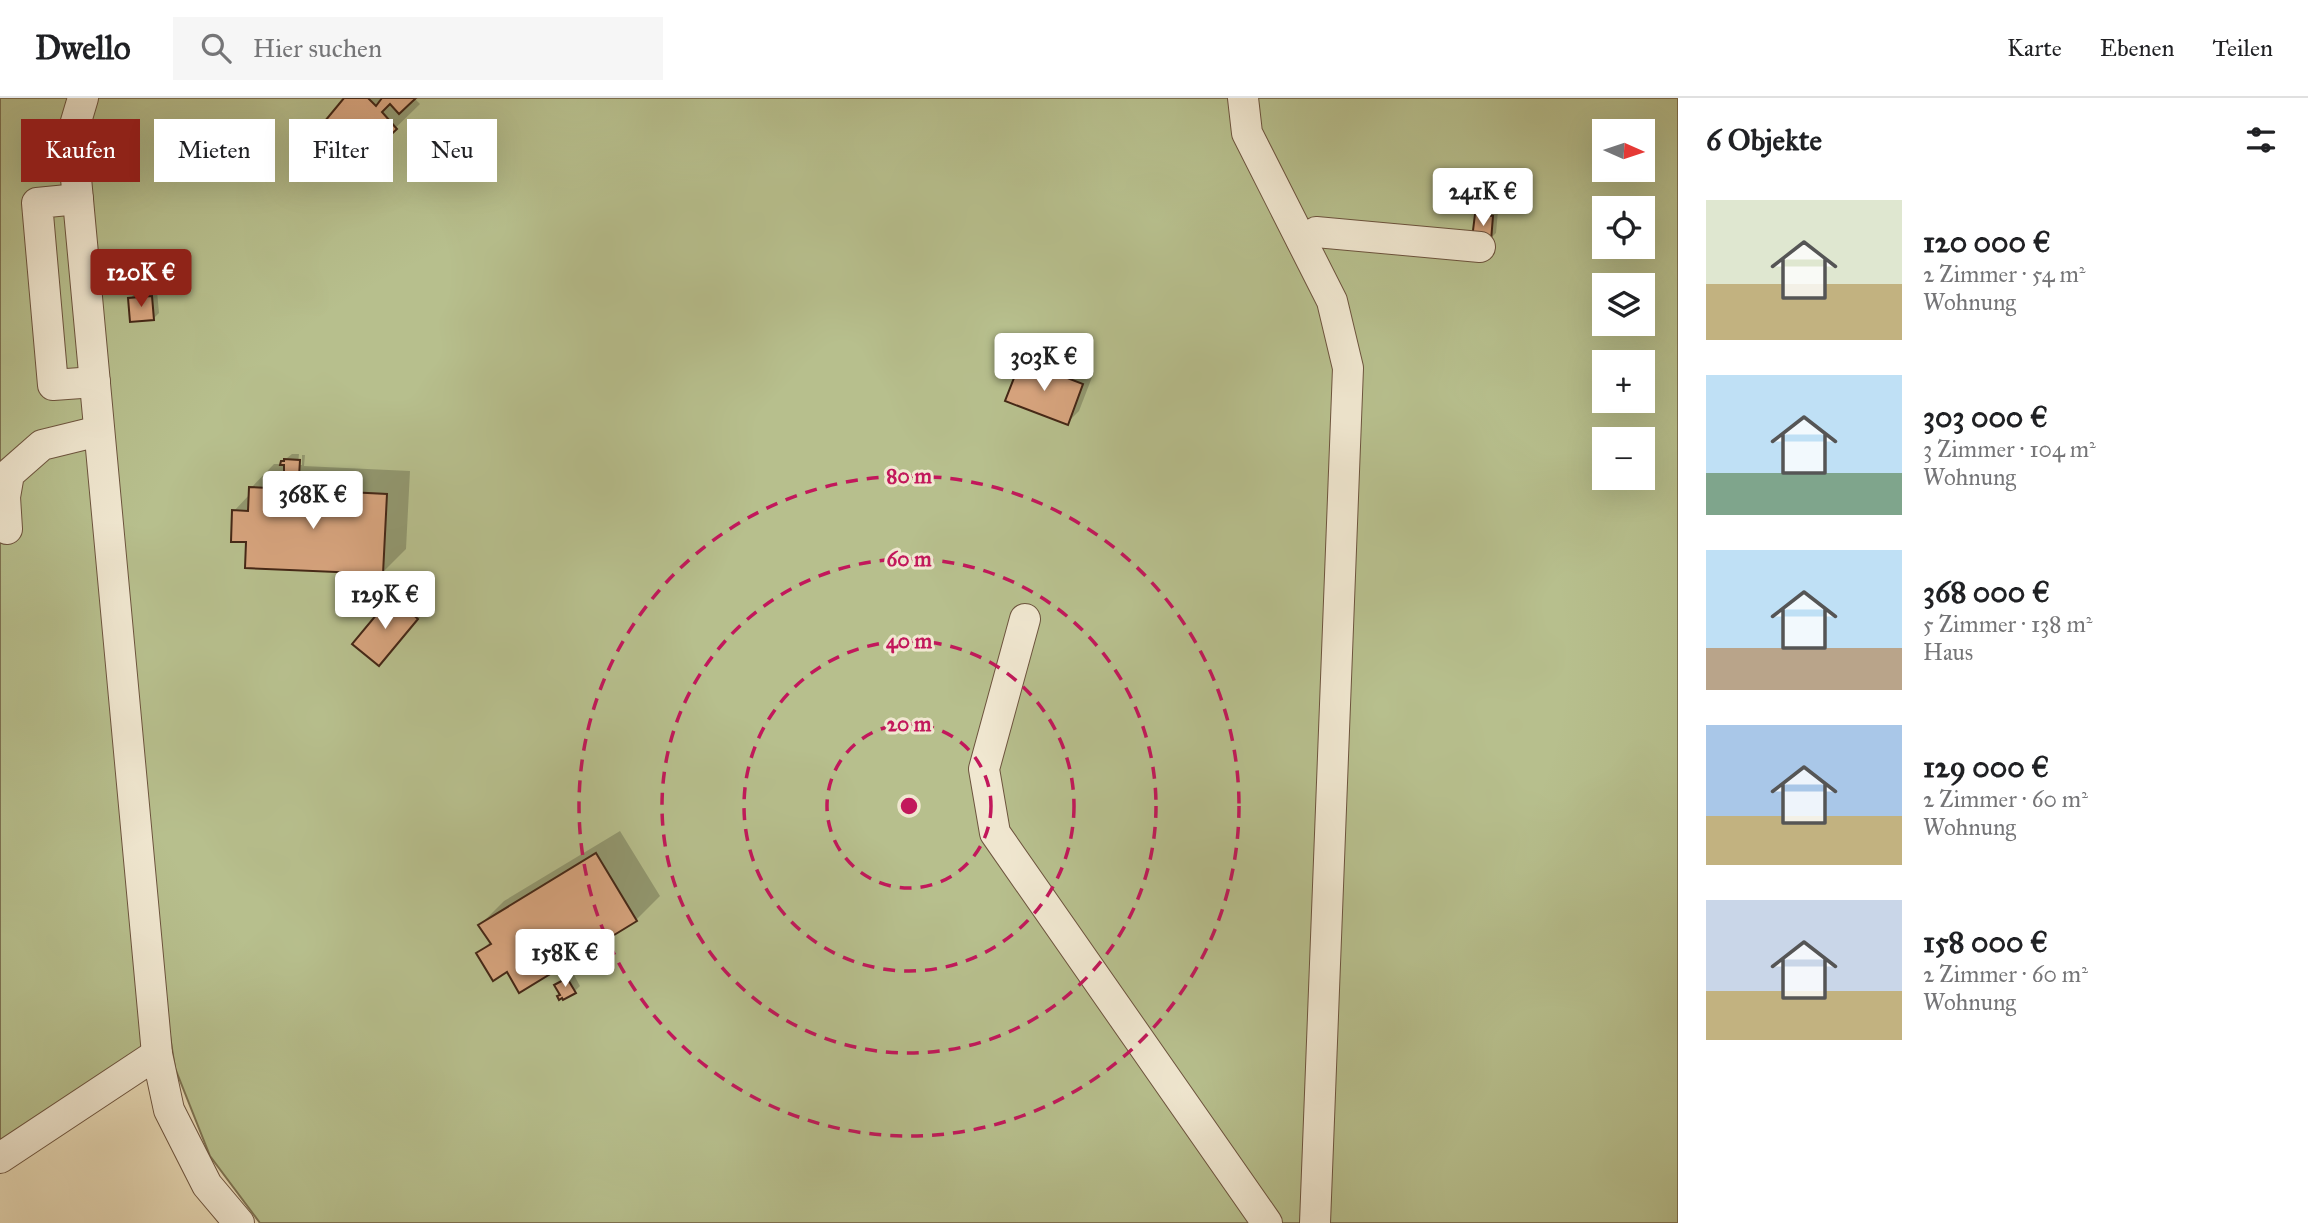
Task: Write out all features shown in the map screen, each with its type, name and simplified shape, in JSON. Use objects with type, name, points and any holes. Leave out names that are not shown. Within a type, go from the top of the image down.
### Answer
[{"type":"lane","points":[[83,98],[72,135],[157,1054],[170,1110],[207,1185],[239,1223]]},
{"type":"lane","points":[[1243,98],[1247,132],[1332,301],[1348,368],[1315,1223]]},
{"type":"lane","points":[[78,199],[37,203],[53,386],[95,382]]},
{"type":"lane","points":[[1302,241],[1316,232],[1480,247]]},
{"type":"lane","points":[[7,529],[5,497],[9,474],[42,444],[99,431]]},
{"type":"lane","points":[[1025,619],[984,769],[995,832],[1267,1223]]},
{"type":"lane","points":[[0,1158],[157,1054]]},
{"type":"green space","points":[[0,98],[1678,98],[1678,1223],[260,1223],[210,1156],[175,1068],[170,1036],[0,1146]]},
{"type":"building","points":[[344,98],[368,98],[376,106],[382,98],[416,98],[399,114],[390,104],[382,112],[388,119],[327,119]]},
{"type":"building","points":[[1475,214],[1493,216],[1491,241],[1472,239]]},
{"type":"building","points":[[152,296],[154,320],[130,322],[128,298]]},
{"type":"building","points":[[1021,360],[1083,384],[1068,425],[1005,401]]},
{"type":"building","points":[[284,459],[300,460],[299,477],[284,477],[284,465],[280,465]]},
{"type":"building","points":[[249,487],[387,494],[383,574],[245,568],[246,542],[231,542],[232,510],[248,511]]},
{"type":"building","points":[[392,596],[418,619],[379,666],[352,644]]},
{"type":"building","points":[[596,853],[637,921],[519,993],[507,972],[493,981],[476,953],[491,944],[478,925]]},
{"type":"building","points":[[567,978],[576,993],[559,1000],[557,996],[560,995],[554,985]]}]
